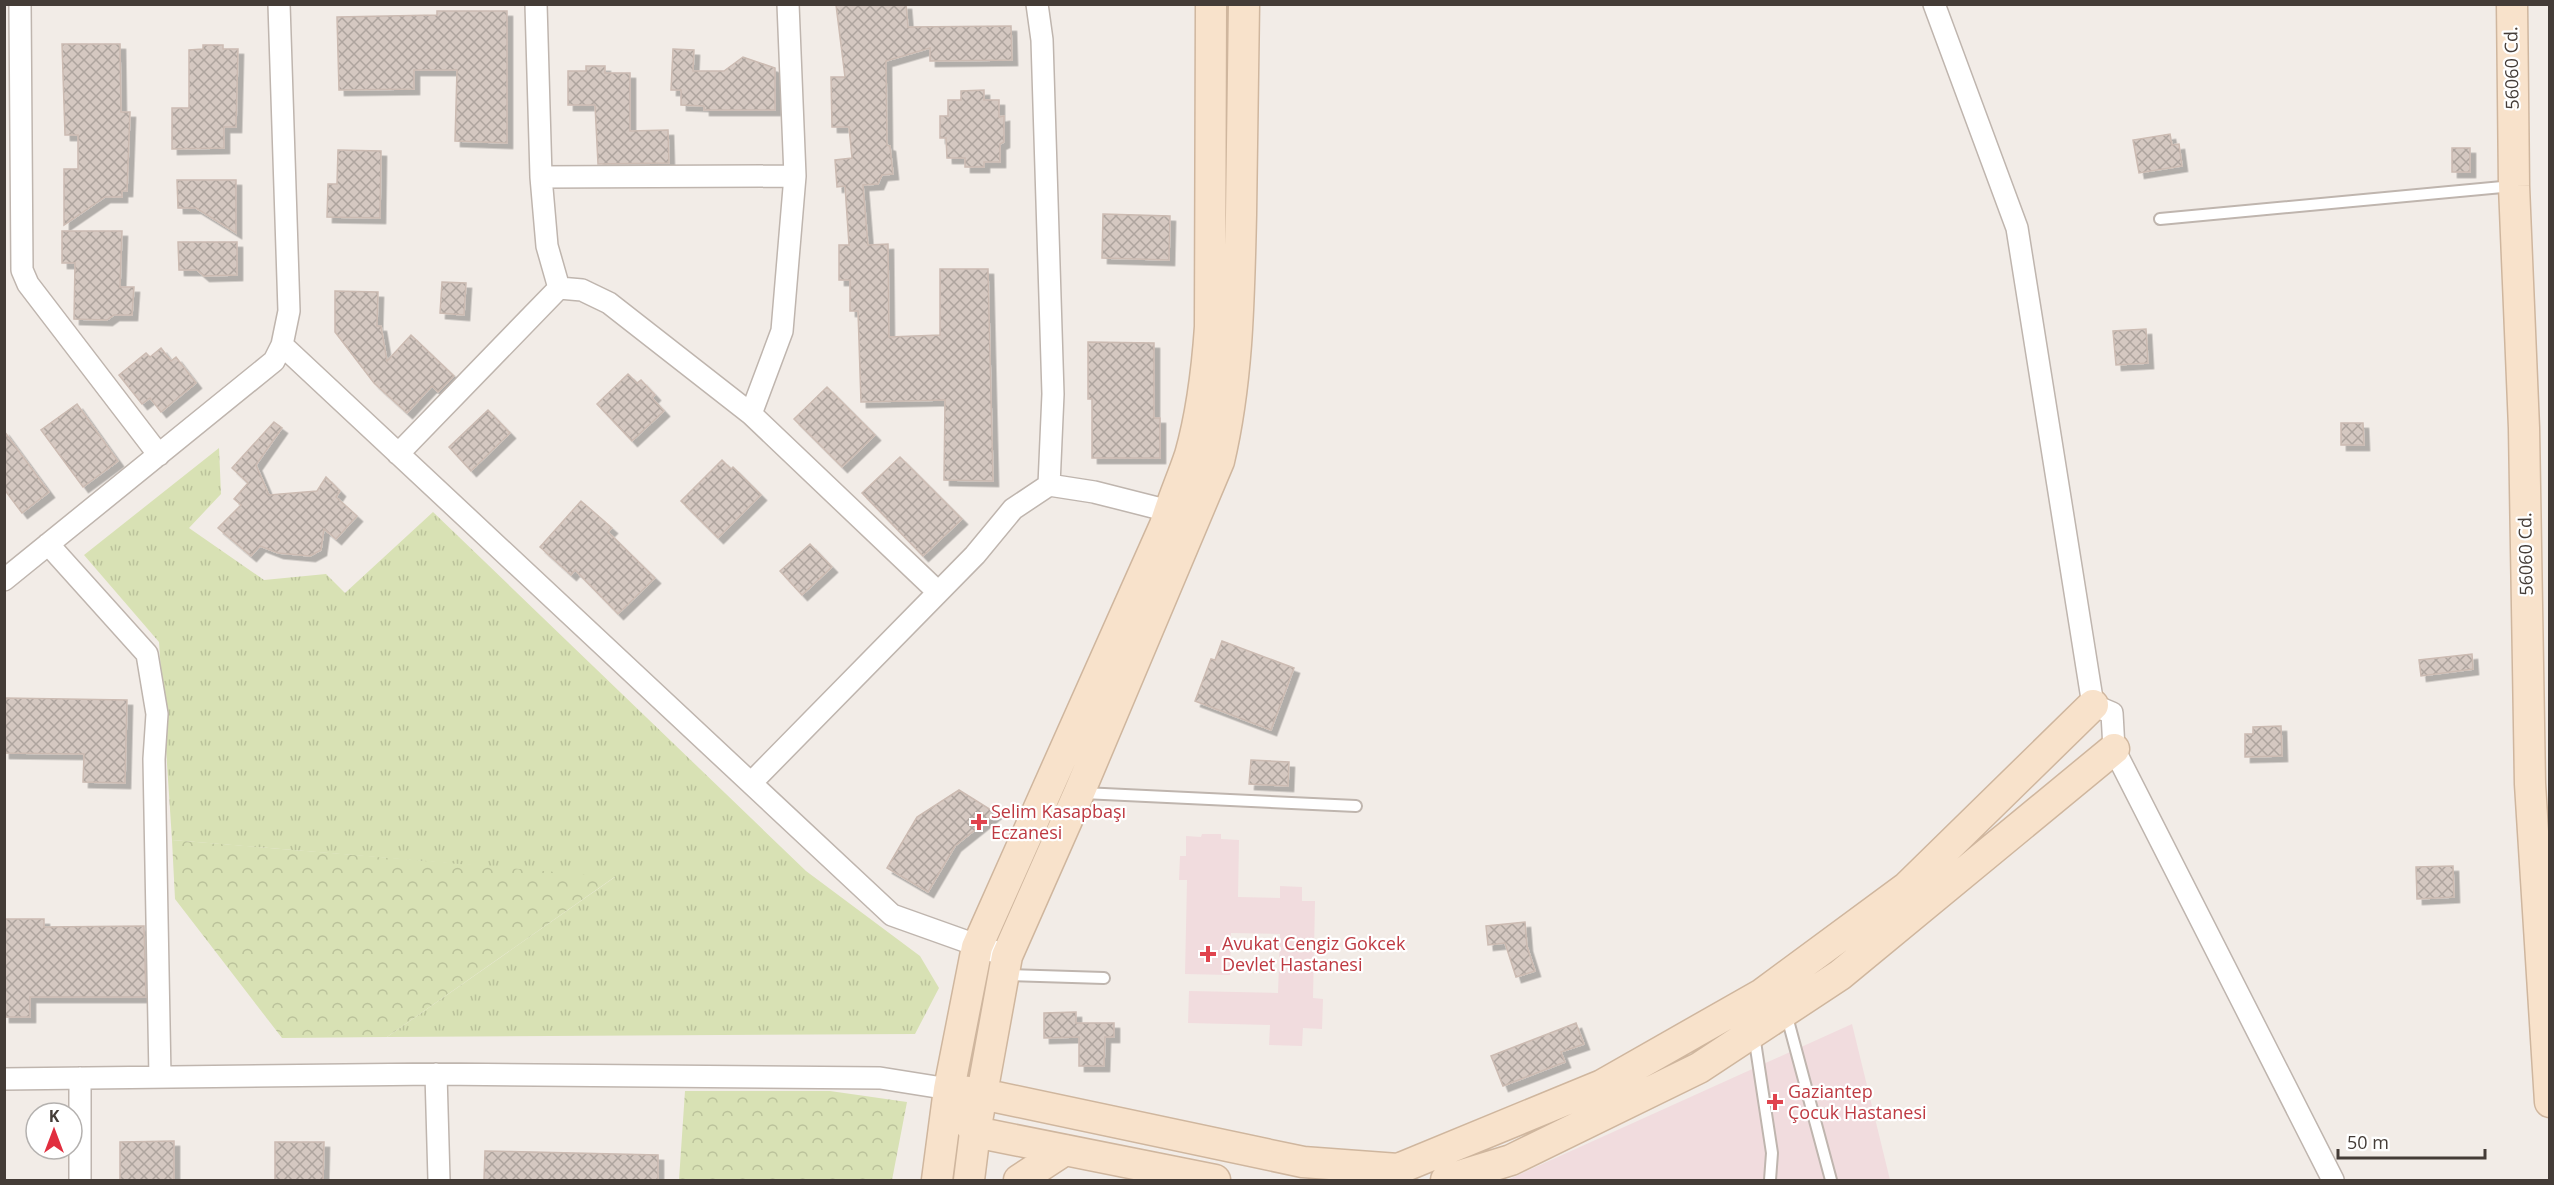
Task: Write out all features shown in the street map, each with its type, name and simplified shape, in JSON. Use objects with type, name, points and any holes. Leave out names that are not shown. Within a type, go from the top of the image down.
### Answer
[{"type":"street","points":[[20,4],[13,137],[22,270],[28,284],[159,455]]},
{"type":"street","points":[[4,580],[274,361],[282,345],[289,311],[279,4]]},
{"type":"street","points":[[536,4],[541,177],[548,246],[559,288]]},
{"type":"street","points":[[751,414],[782,331],[795,176],[788,4]]},
{"type":"street","points":[[1037,4],[1042,40],[1053,394],[1049,485]]},
{"type":"street","points":[[937,1180],[949,1089],[977,947],[1165,525],[1189,456],[1206,376],[1210,327],[1211,4]]},
{"type":"street","points":[[969,1180],[975,1132],[1005,965],[1219,461],[1234,389],[1238,339],[1244,4]]},
{"type":"street","points":[[1934,4],[2017,228],[2093,705]]},
{"type":"street","name":"56060 Cd.","points":[[2512,4],[2514,186],[2524,428],[2530,784],[2550,1102]]},
{"type":"street","points":[[541,177],[795,176]]},
{"type":"street","points":[[398,454],[559,288]]},
{"type":"street","points":[[559,288],[582,290],[609,303],[751,414],[938,592]]},
{"type":"street","points":[[282,345],[892,915],[977,947],[1005,965]]},
{"type":"street","points":[[751,783],[975,555],[1013,509],[1049,485],[1094,492],[1169,511]]},
{"type":"street","points":[[48,544],[147,654],[157,714],[154,759],[160,1077]]},
{"type":"street","points":[[2093,705],[2112,713],[2114,749],[2333,1180]]},
{"type":"street","points":[[4,1079],[436,1074],[880,1078],[982,1094],[1366,1174],[1398,1169],[1602,1085],[1762,994],[1907,887],[2093,705]]},
{"type":"street","points":[[1446,1180],[1511,1160],[1699,1068],[1840,975],[2114,749]]},
{"type":"street","points":[[436,1074],[439,1180]]},
{"type":"street","points":[[80,1078],[80,1180]]},
{"type":"street","points":[[949,1089],[975,1132],[1215,1180]]},
{"type":"street","points":[[1019,1180],[1065,1150]]},
{"type":"lane","points":[[2160,219],[2514,186]]},
{"type":"lane","points":[[1079,793],[1356,806]]},
{"type":"lane","points":[[1005,965],[1104,978]]},
{"type":"lane","points":[[1785,1011],[1831,1180]]},
{"type":"lane","points":[[1754,1032],[1772,1153],[1770,1180]]},
{"type":"shaded area","name":"Avukat Cengiz Gokcek Devlet Hastanesi","points":[[1202,834],[1221,834],[1221,839],[1239,840],[1238,897],[1280,898],[1280,886],[1302,887],[1302,901],[1315,901],[1313,998],[1323,999],[1322,1029],[1303,1028],[1302,1046],[1269,1045],[1270,1025],[1188,1023],[1189,991],[1278,993],[1280,934],[1231,933],[1230,975],[1185,974],[1187,880],[1179,880],[1180,856],[1186,856],[1186,836],[1201,837]]},
{"type":"shaded area","name":"Gaziantep Çocuk Hastanesi","points":[[1852,1024],[1890,1180],[1507,1180]]},
{"type":"green space","points":[[219,448],[221,494],[189,528],[264,580],[326,574],[345,593],[433,512],[806,871],[920,956],[939,988],[915,1034],[387,1037],[615,877],[172,840],[159,642],[84,555]]},
{"type":"green space","points":[[172,840],[616,876],[387,1037],[282,1038],[175,899]]},
{"type":"green space","points":[[685,1091],[830,1091],[907,1102],[892,1180],[679,1180]]},
{"type":"building","points":[[906,4],[908,27],[1011,26],[1012,60],[930,61],[930,48],[886,61],[887,145],[890,146],[893,174],[882,175],[878,184],[863,185],[868,245],[888,244],[889,337],[940,335],[940,269],[988,269],[993,481],[944,480],[945,400],[861,402],[858,311],[850,311],[850,280],[839,280],[839,245],[849,245],[845,186],[837,187],[835,160],[852,158],[849,127],[832,127],[831,77],[845,77],[836,5]]},
{"type":"building","points":[[437,11],[507,11],[507,143],[455,141],[457,70],[414,70],[414,89],[339,90],[337,17],[437,15]]},
{"type":"building","points":[[62,44],[120,44],[121,112],[130,112],[127,191],[122,191],[122,197],[105,197],[64,225],[64,169],[78,169],[78,135],[65,135]]},
{"type":"building","points":[[203,45],[223,45],[223,49],[238,49],[236,127],[224,127],[224,148],[172,149],[172,108],[189,108],[189,50],[203,49]]},
{"type":"building","points":[[673,49],[694,50],[693,71],[724,71],[743,57],[775,68],[775,110],[704,110],[704,106],[681,105],[681,90],[671,90]]},
{"type":"building","points":[[586,66],[605,66],[605,73],[630,73],[630,131],[668,130],[669,163],[598,164],[595,105],[568,105],[568,71],[586,71]]},
{"type":"building","points":[[984,90],[984,100],[999,100],[999,117],[1004,116],[1004,142],[1000,144],[1000,162],[984,162],[984,167],[965,167],[965,158],[947,158],[946,138],[940,138],[940,116],[948,116],[948,100],[961,100],[961,91]]},
{"type":"building","points":[[2170,134],[2172,145],[2179,144],[2182,166],[2139,173],[2133,140]]},
{"type":"building","points":[[2452,148],[2470,148],[2470,172],[2452,172]]},
{"type":"building","points":[[338,150],[381,151],[380,218],[327,217],[328,184],[337,184]]},
{"type":"building","points":[[177,180],[236,180],[236,233],[196,208],[178,208]]},
{"type":"building","points":[[1103,214],[1170,216],[1169,260],[1102,258]]},
{"type":"building","points":[[62,231],[122,231],[120,287],[134,287],[132,315],[114,315],[107,320],[74,319],[75,263],[62,263]]},
{"type":"building","points":[[178,242],[237,242],[237,275],[204,276],[197,270],[179,270]]},
{"type":"building","points":[[442,282],[466,283],[464,315],[440,313]]},
{"type":"building","points":[[335,291],[378,292],[377,326],[381,326],[387,361],[411,335],[454,376],[438,392],[432,386],[407,413],[374,383],[335,332]]},
{"type":"building","points":[[2146,329],[2148,363],[2116,365],[2113,331]]},
{"type":"building","points":[[1088,342],[1154,343],[1154,418],[1160,418],[1160,458],[1092,458],[1092,399],[1088,399]]},
{"type":"building","points":[[161,348],[171,361],[176,357],[196,383],[161,412],[150,398],[142,404],[119,375],[146,353],[150,357]]},
{"type":"building","points":[[628,374],[637,383],[641,380],[655,395],[652,398],[664,411],[632,441],[597,404]]},
{"type":"building","points":[[827,387],[875,435],[842,467],[794,419]]},
{"type":"building","points":[[77,404],[118,461],[83,487],[41,430]]},
{"type":"building","points":[[488,410],[510,433],[471,471],[449,447]]},
{"type":"building","points":[[274,422],[282,428],[256,465],[269,495],[317,491],[326,477],[340,491],[336,497],[357,516],[336,539],[324,529],[321,550],[310,556],[278,553],[260,546],[251,556],[218,528],[241,505],[234,499],[248,483],[232,468]]},
{"type":"building","points":[[2341,423],[2363,423],[2364,445],[2341,445]]},
{"type":"building","points":[[4,431],[49,492],[22,513],[4,489]]},
{"type":"building","points":[[900,457],[962,519],[923,556],[862,493]]},
{"type":"building","points":[[722,460],[731,469],[733,467],[761,495],[718,538],[681,501]]},
{"type":"building","points":[[581,501],[612,528],[608,532],[655,578],[618,614],[575,570],[571,575],[540,547]]},
{"type":"building","points":[[810,544],[832,567],[802,595],[780,571]]},
{"type":"building","points":[[1222,641],[1294,668],[1271,730],[1195,701],[1211,659],[1215,660]]},
{"type":"building","points":[[2472,654],[2473,669],[2421,676],[2419,660]]},
{"type":"building","points":[[4,698],[127,700],[125,783],[83,782],[84,754],[4,753]]},
{"type":"building","points":[[2281,726],[2282,756],[2245,757],[2245,734],[2253,734],[2253,727]]},
{"type":"building","points":[[1251,760],[1289,762],[1288,786],[1249,784]]},
{"type":"building","points":[[959,790],[996,813],[955,846],[928,892],[887,868],[917,817]]},
{"type":"building","points":[[2453,866],[2454,897],[2417,899],[2416,867]]},
{"type":"building","points":[[4,919],[44,919],[44,927],[144,926],[146,997],[30,997],[30,1017],[4,1017]]},
{"type":"building","points":[[1525,922],[1527,946],[1535,971],[1516,977],[1505,943],[1488,945],[1486,926]]},
{"type":"building","points":[[1076,1012],[1076,1023],[1114,1023],[1114,1037],[1105,1037],[1104,1066],[1079,1066],[1079,1037],[1044,1038],[1044,1013]]},
{"type":"building","points":[[1576,1023],[1584,1044],[1561,1052],[1565,1062],[1503,1086],[1491,1056]]},
{"type":"building","points":[[174,1141],[174,1180],[120,1180],[120,1142]]},
{"type":"building","points":[[275,1142],[324,1142],[323,1180],[275,1180]]},
{"type":"building","points":[[485,1151],[658,1155],[658,1180],[484,1180]]},
{"type":"place","name":"Selim Kasapbaşı Eczanesi","points":[[979,822]]},
{"type":"place","name":"Avukat Cengiz Gokcek Devlet Hastanesi","points":[[1208,954]]},
{"type":"place","name":"Gaziantep Çocuk Hastanesi","points":[[1775,1102]]}]
